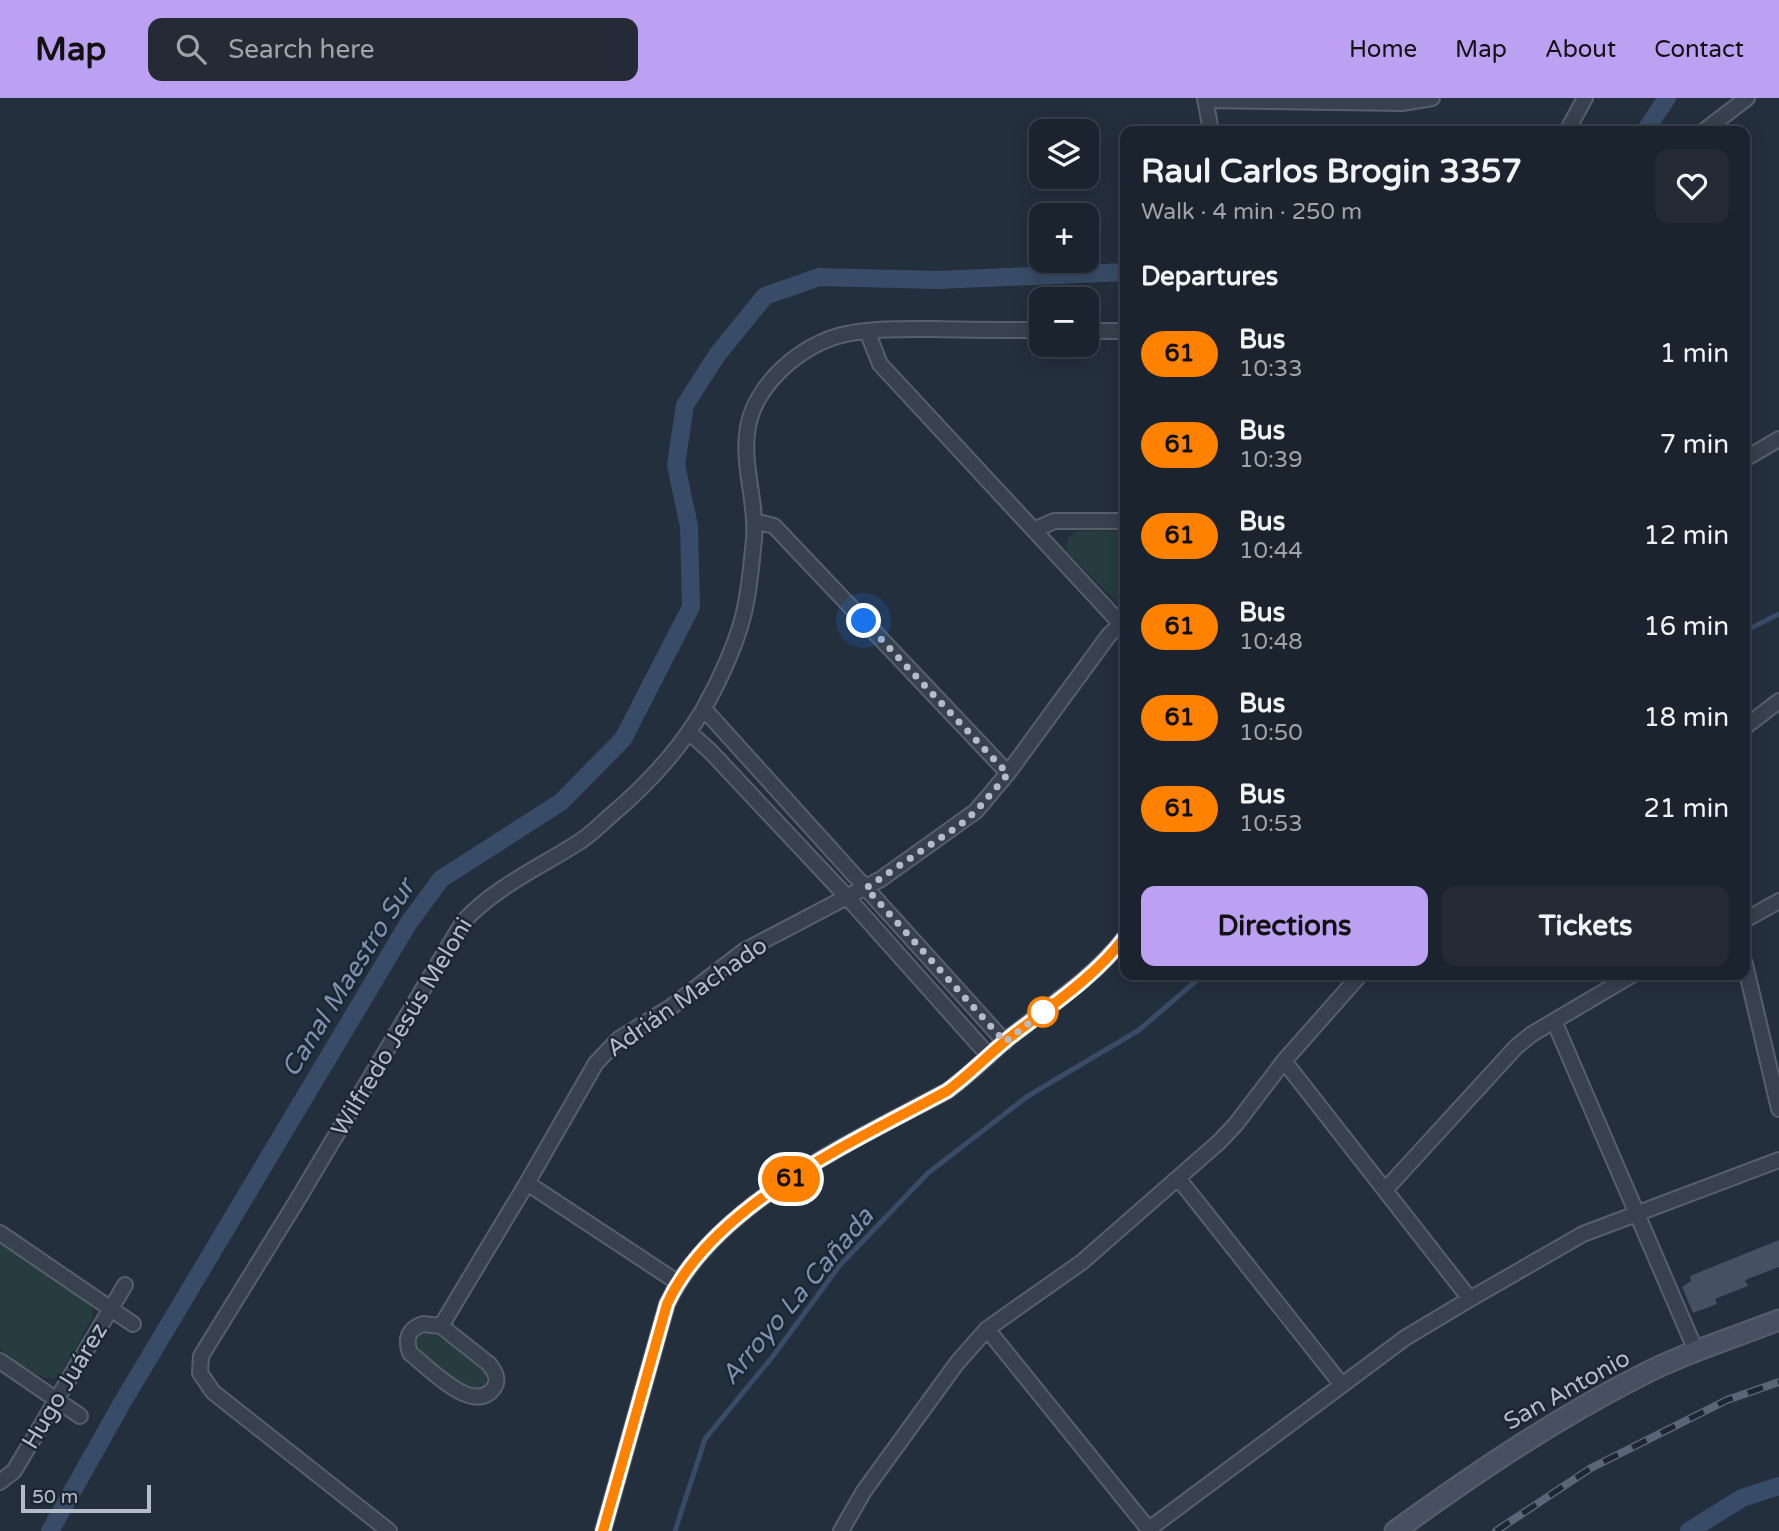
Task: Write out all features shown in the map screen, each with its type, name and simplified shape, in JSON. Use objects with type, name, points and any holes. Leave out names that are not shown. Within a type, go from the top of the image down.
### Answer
[{"type":"main road","name":"San Antonio","points":[[1395,1531],[1538,1432],[1642,1374],[1779,1320]]},
{"type":"street","points":[[1210,126],[1205,99],[1402,103],[1432,98]]},
{"type":"street","points":[[1570,126],[1585,98]]},
{"type":"street","points":[[1711,126],[1747,98]]},
{"type":"street","name":"Wilfredo Jesús Meloni","points":[[389,1531],[213,1392],[200,1373],[201,1356],[463,922],[489,897],[580,842],[641,789],[689,732],[704,709],[741,624],[746,603],[754,521],[747,434],[755,406],[780,370],[803,353],[843,334],[867,331],[1029,330]]},
{"type":"street","points":[[867,331],[880,364],[1034,530],[1120,618]]},
{"type":"street","points":[[1099,331],[1120,331]]},
{"type":"street","points":[[1750,456],[1779,439]]},
{"type":"street","points":[[1034,530],[1054,520],[1120,521]]},
{"type":"street","points":[[754,521],[774,526],[1008,774]]},
{"type":"street","name":"Adrián Machado","points":[[440,1326],[596,1063],[619,1039],[671,1007],[744,951],[866,888],[960,825],[1008,774],[1120,625]]},
{"type":"street","points":[[1750,723],[1779,701]]},
{"type":"street","points":[[704,709],[1005,1042]]},
{"type":"street","points":[[689,732],[848,898],[989,1056]]},
{"type":"street","points":[[1750,917],[1779,901]]},
{"type":"street","points":[[603,1531],[667,1304],[677,1282],[716,1235],[752,1206],[830,1154],[947,1091],[1098,967],[1120,943]]},
{"type":"street","points":[[841,1531],[864,1491],[957,1363],[987,1329],[1082,1262],[1196,1164],[1236,1124],[1284,1061],[1356,980]]},
{"type":"street","points":[[1385,1189],[1516,1047],[1532,1034],[1624,980]]},
{"type":"street","points":[[1749,980],[1779,1109]]},
{"type":"street","points":[[1554,1021],[1696,1351]]},
{"type":"street","points":[[1284,1061],[1470,1299]]},
{"type":"street","points":[[987,1329],[1149,1530],[1405,1338],[1470,1299],[1583,1234],[1779,1160]]},
{"type":"street","points":[[1178,1178],[1342,1385]]},
{"type":"street","points":[[527,1182],[677,1282]]},
{"type":"street","points":[[0,1233],[133,1324]]},
{"type":"street","name":"Hugo Juárez","points":[[0,1482],[14,1471],[125,1285]]},
{"type":"street","points":[[422,1324],[440,1326],[496,1372],[497,1382],[484,1396],[465,1396],[410,1353],[407,1336],[415,1327],[422,1324]]},
{"type":"street","points":[[0,1361],[80,1416]]},
{"type":"green space","points":[[1078,531],[1120,531],[1120,605],[1067,552],[1068,537]]},
{"type":"green space","points":[[0,1241],[88,1301],[92,1308],[92,1318],[60,1376],[52,1378],[36,1374],[0,1349]]},
{"type":"green space","points":[[425,1333],[436,1335],[483,1367],[486,1386],[482,1390],[466,1389],[423,1356],[417,1343],[419,1337]]},
{"type":"building","points":[[1779,1240],[1779,1267],[1745,1280],[1748,1286],[1715,1299],[1717,1304],[1693,1313],[1682,1287],[1691,1281],[1690,1276]]},
{"type":"waterway","name":"Canal Maestro Sur","points":[[1648,126],[1667,98]]},
{"type":"waterway","name":"Canal Maestro Sur","points":[[50,1531],[122,1403],[408,924],[441,879],[561,802],[623,739],[691,607],[689,526],[676,465],[685,405],[717,355],[765,296],[819,277],[938,280],[1120,272]]},
{"type":"waterway","name":"Arroyo La Cañada","points":[[1750,628],[1779,614]]},
{"type":"waterway","name":"Arroyo La Cañada","points":[[675,1531],[705,1439],[773,1356],[840,1265],[928,1173],[1028,1096],[1139,1030],[1197,980]]},
{"type":"waterway","name":"Canal Maestro Sur","points":[[1689,1531],[1742,1498],[1779,1486]]},
{"type":"railway","points":[[1496,1531],[1591,1468],[1727,1400],[1779,1382]]},
{"type":"bus line","name":"61","points":[[603,1531],[667,1304],[677,1282],[697,1256],[716,1235],[752,1206],[830,1154],[962,1081],[1005,1042],[1098,967],[1120,944]]},
{"type":"route","points":[[864,621],[1008,774],[960,825],[866,888],[1005,1042],[1043,1012]]}]
